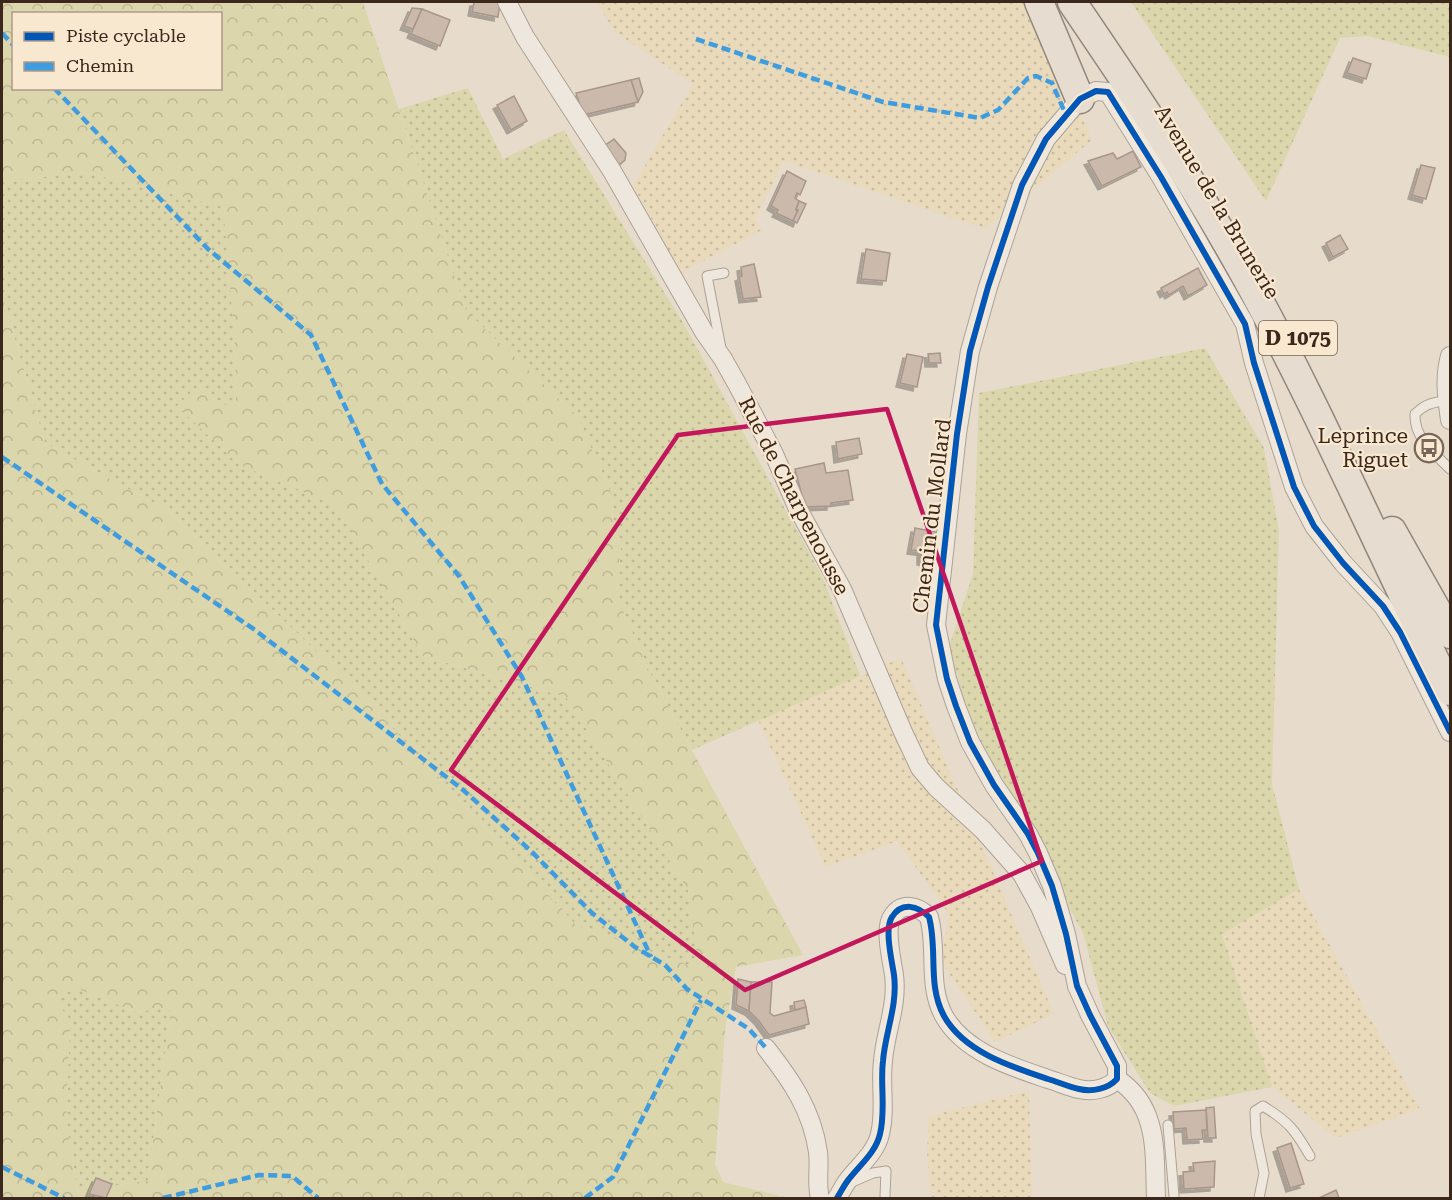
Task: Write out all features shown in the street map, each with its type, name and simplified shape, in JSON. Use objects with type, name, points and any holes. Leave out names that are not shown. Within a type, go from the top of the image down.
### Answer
[{"type":"main road","points":[[1039,2],[1080,99]]},
{"type":"main road","name":"D 1075","points":[[1071,2],[1168,145],[1245,274],[1280,341],[1450,691]]},
{"type":"main road","name":"Avenue de la Brunerie","points":[[1088,2],[1198,163],[1294,330],[1385,519],[1450,634]]},
{"type":"main road","name":"D 1075","points":[[1385,519],[1450,657]]},
{"type":"street","name":"Rue de Charpenousse","points":[[507,2],[525,37],[612,171],[704,332],[723,359],[774,454],[798,509],[842,589],[920,768],[936,787],[983,830],[1022,873],[1077,986]]},
{"type":"street","points":[[1080,99],[1096,91],[1108,92],[1161,177],[1245,324],[1254,363],[1294,487],[1314,526],[1343,563],[1383,606],[1400,632],[1450,732]]},
{"type":"street","name":"Chemin du Mollard","points":[[1080,99],[1046,139],[1022,184],[988,287],[970,351],[957,434],[936,625],[950,688],[970,742],[994,785],[1028,834],[1052,886],[1066,934],[1077,986],[1117,1066],[1117,1079]]},
{"type":"street","points":[[1450,356],[1447,400],[1450,420]]},
{"type":"street","points":[[841,1192],[874,1149],[880,1136],[883,1061],[894,1004],[895,981],[888,926],[891,917],[898,909],[905,906],[915,907],[930,917],[932,970],[937,998],[944,1016],[955,1031],[969,1044],[1011,1066],[1079,1089],[1105,1087],[1117,1079],[1129,1087],[1145,1110],[1154,1130],[1167,1198]]},
{"type":"street","points":[[766,1048],[794,1084],[806,1109],[815,1135],[818,1153],[820,1198]]},
{"type":"lane","points":[[723,359],[706,276],[724,273]]},
{"type":"lane","points":[[1447,400],[1431,402],[1420,408],[1414,414],[1414,426],[1429,448],[1450,469]]},
{"type":"lane","points":[[1259,1198],[1264,1173],[1256,1134],[1255,1111],[1263,1106],[1276,1114],[1295,1130],[1310,1156]]},
{"type":"lane","points":[[1167,1198],[1168,1125]]},
{"type":"lane","points":[[841,1192],[873,1173],[885,1171],[885,1196]]},
{"type":"highlighted area","points":[[887,409],[1042,861],[745,990],[451,770],[678,435]]},
{"type":"shaded area","points":[[596,2],[1032,2],[1092,140],[985,229],[784,161],[755,219],[762,230],[681,273],[633,186],[693,84],[615,32]]},
{"type":"shaded area","points":[[901,658],[1054,1014],[995,1042],[941,961],[949,914],[897,841],[826,867],[758,720]]},
{"type":"shaded area","points":[[1299,889],[1420,1109],[1336,1138],[1272,1087],[1222,934]]},
{"type":"shaded area","points":[[1029,1091],[1032,1198],[931,1198],[927,1154],[929,1116]]},
{"type":"green space","points":[[2,2],[363,2],[466,311],[577,416],[612,495],[613,527],[621,548],[616,595],[649,671],[803,955],[736,967],[725,1031],[715,1164],[723,1182],[789,1198],[2,1198],[2,294],[45,443],[170,512],[359,692],[575,924],[699,969],[688,890],[566,697],[423,656],[337,506],[240,465],[177,406],[195,389],[236,410],[235,343],[223,207],[84,172],[2,182]],"holes":[[[78,989],[136,1012],[171,1007],[148,1180],[78,1192],[66,1122],[70,1020],[52,996]]]},
{"type":"green space","points":[[1131,2],[1450,2],[1450,57],[1367,36],[1340,38],[1266,201]]},
{"type":"green space","points":[[468,88],[503,159],[564,130],[685,326],[823,578],[860,676],[692,750],[649,671],[616,595],[621,548],[613,527],[612,495],[577,416],[466,311],[399,109]]},
{"type":"green space","points":[[84,172],[224,207],[235,343],[236,411],[195,389],[177,406],[240,465],[337,505],[423,656],[566,697],[688,890],[700,970],[575,924],[359,692],[170,512],[45,443],[2,294],[2,182]]},
{"type":"green space","points":[[1205,348],[1264,448],[1279,531],[1272,784],[1299,889],[1222,934],[1272,1087],[1174,1106],[1150,1093],[1108,1026],[1083,933],[973,730],[949,647],[973,574],[979,393]]},
{"type":"green space","points":[[78,989],[136,1012],[171,1007],[148,1180],[78,1192],[66,1122],[70,1020],[52,996]]},
{"type":"building","points":[[474,2],[500,2],[498,17],[472,12]]},
{"type":"building","points":[[412,8],[422,9],[413,29],[404,26]]},
{"type":"building","points":[[422,9],[450,20],[440,46],[411,34]]},
{"type":"building","points":[[1353,58],[1371,64],[1366,79],[1347,73]]},
{"type":"building","points":[[639,78],[643,92],[638,102],[631,80]]},
{"type":"building","points":[[631,80],[638,102],[583,115],[576,93]]},
{"type":"building","points":[[514,96],[527,121],[511,130],[497,105]]},
{"type":"building","points":[[614,139],[626,153],[625,160],[618,166],[604,146]]},
{"type":"building","points":[[1133,151],[1141,167],[1102,186],[1088,161],[1113,153],[1117,159]]},
{"type":"building","points":[[1421,165],[1435,168],[1426,199],[1412,195]]},
{"type":"building","points":[[787,171],[806,181],[800,195],[797,193],[795,198],[799,201],[793,221],[776,213],[778,210],[771,206]]},
{"type":"building","points":[[799,201],[806,204],[797,223],[793,221]]},
{"type":"building","points":[[1340,235],[1348,249],[1333,257],[1326,243]]},
{"type":"building","points":[[866,249],[890,253],[886,281],[861,279]]},
{"type":"building","points":[[754,264],[761,297],[743,299],[739,277],[742,276],[741,267]]},
{"type":"building","points":[[1198,268],[1207,285],[1188,296],[1183,286],[1169,295],[1167,292],[1164,294],[1161,288]]},
{"type":"building","points":[[940,353],[941,363],[929,363],[928,354]]},
{"type":"building","points":[[907,354],[923,357],[917,387],[900,383]]},
{"type":"building","points":[[859,438],[862,454],[838,459],[836,442]]},
{"type":"building","points":[[824,463],[826,473],[848,470],[853,500],[831,503],[831,506],[805,507],[795,469]]},
{"type":"building","points":[[915,528],[936,532],[933,553],[911,550]]},
{"type":"building","points":[[921,551],[933,553],[932,564],[921,561]]},
{"type":"building","points":[[738,979],[751,982],[749,1011],[736,1005]]},
{"type":"building","points":[[751,982],[772,982],[770,1013],[774,1016],[806,1007],[809,1024],[769,1035],[749,1011]]},
{"type":"building","points":[[804,1000],[806,1007],[795,1010],[794,1002]]},
{"type":"building","points":[[1214,1107],[1216,1138],[1208,1138],[1206,1108]]},
{"type":"building","points":[[1206,1110],[1207,1130],[1202,1130],[1203,1139],[1187,1140],[1186,1128],[1174,1129],[1173,1112]]},
{"type":"building","points":[[1291,1143],[1304,1184],[1290,1188],[1277,1148]]},
{"type":"building","points":[[1215,1161],[1214,1187],[1184,1189],[1183,1172],[1194,1171],[1193,1163]]},
{"type":"building","points":[[96,1178],[112,1184],[106,1198],[89,1194]]},
{"type":"building","points":[[1336,1190],[1339,1198],[1319,1198]]},
{"type":"marked path","points":[[2,33],[12,44]]},
{"type":"marked path","points":[[696,39],[883,102],[980,118],[998,110],[1028,78],[1036,76],[1052,83],[1066,115]]},
{"type":"marked path","points":[[56,90],[208,249],[311,335],[382,484],[459,576],[522,677],[651,957]]},
{"type":"marked path","points":[[2,457],[255,630],[462,789],[531,851],[592,913],[635,947],[665,965],[687,989],[749,1029],[766,1048]]},
{"type":"marked path","points":[[585,1198],[613,1177],[701,1000]]},
{"type":"marked path","points":[[2,1167],[64,1198]]},
{"type":"marked path","points":[[163,1198],[259,1175],[292,1176],[318,1198]]},
{"type":"cycle path","points":[[837,1198],[847,1181],[871,1152],[880,1134],[883,1116],[883,1061],[895,986],[889,929],[892,917],[900,909],[915,908],[929,917],[932,929],[934,980],[939,1004],[953,1029],[976,1049],[1005,1063],[1084,1090],[1100,1089],[1117,1079],[1117,1066],[1077,986],[1066,934],[1052,886],[1038,853],[1028,834],[994,785],[970,742],[947,679],[936,625],[957,434],[970,351],[988,287],[1022,185],[1046,139],[1080,99],[1096,91],[1108,92],[1161,177],[1245,324],[1254,363],[1294,487],[1314,526],[1343,563],[1383,606],[1400,632],[1450,732]]},
{"type":"place","name":"Leprince Riguet","points":[[1429,448]]}]
